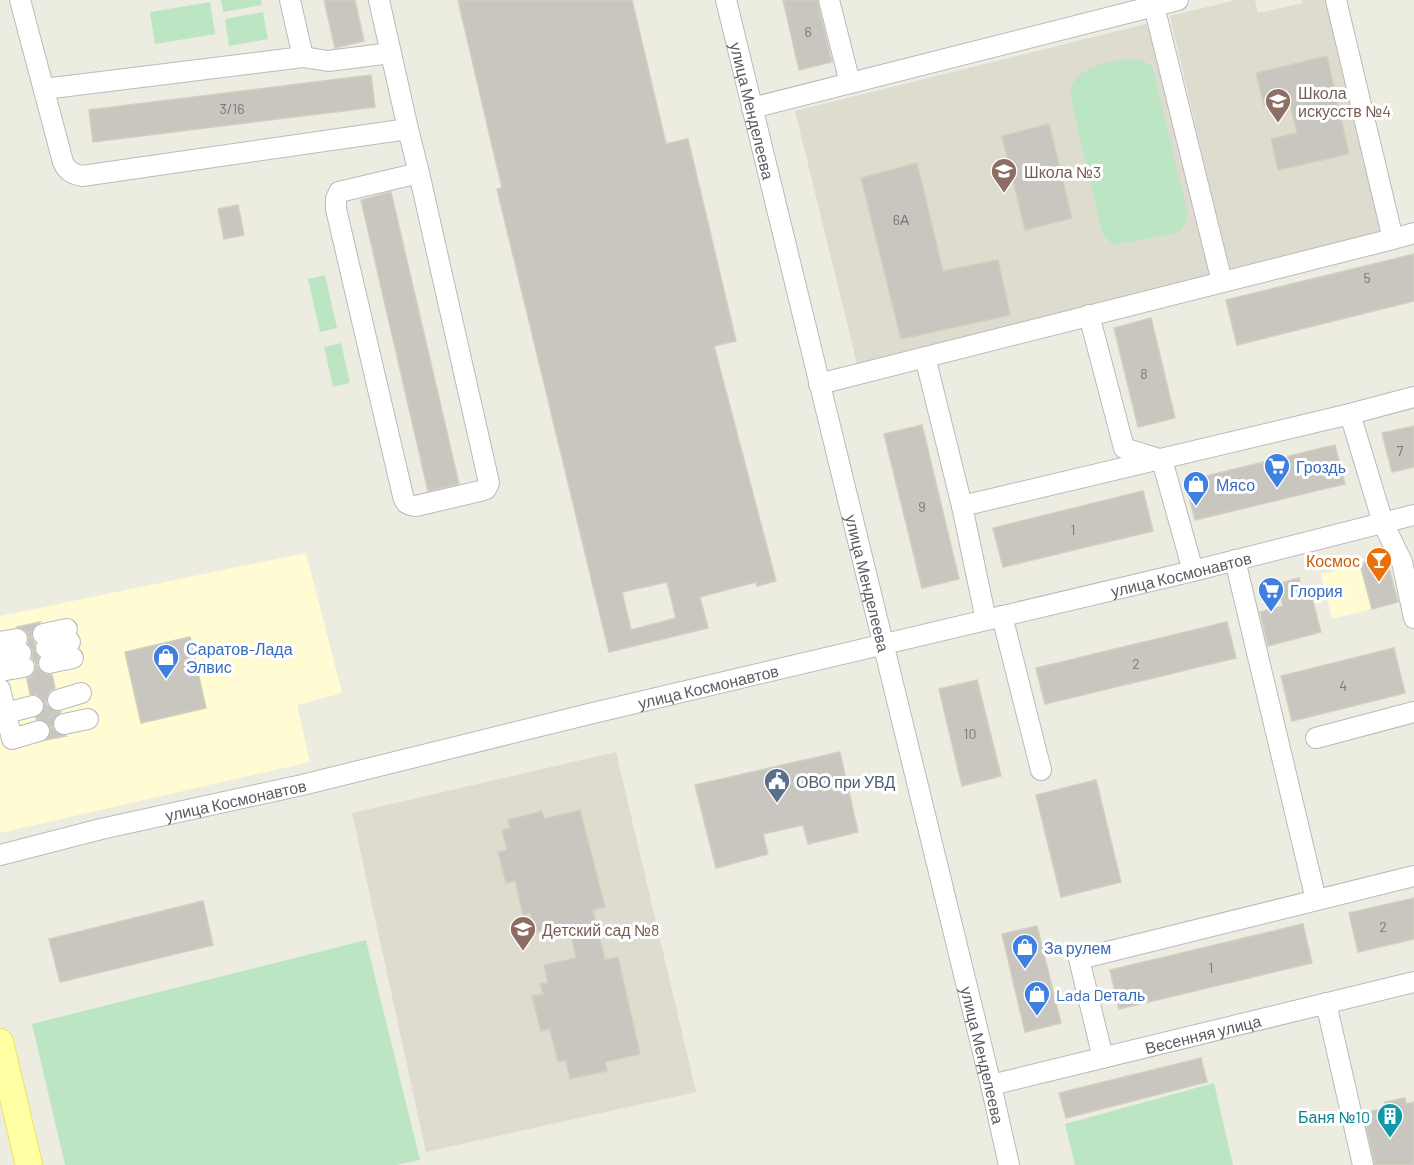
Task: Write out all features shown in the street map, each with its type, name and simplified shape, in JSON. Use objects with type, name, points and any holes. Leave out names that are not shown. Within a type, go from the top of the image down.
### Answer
[{"type":"main road","points":[[0,1042],[29,1165]]},
{"type":"street","points":[[20,0],[63,162],[67,170],[74,175],[82,176],[408,129]]},
{"type":"street","points":[[290,0],[303,57]]},
{"type":"street","points":[[379,0],[419,173],[489,483],[486,489],[480,491],[416,506],[404,502],[402,496],[338,217],[336,199],[339,192],[419,173]]},
{"type":"street","name":"улица Менделеева","points":[[726,0],[1009,1165]]},
{"type":"street","points":[[829,0],[850,83]]},
{"type":"street","points":[[752,108],[1178,0]]},
{"type":"street","points":[[1336,0],[1393,239]]},
{"type":"street","points":[[1154,6],[1222,282]]},
{"type":"street","points":[[44,89],[303,57],[328,61],[391,53]]},
{"type":"street","points":[[819,384],[1414,233]]},
{"type":"street","points":[[1089,315],[1124,448],[1162,460]]},
{"type":"street","points":[[925,357],[962,506],[1041,770]]},
{"type":"street","points":[[962,506],[1162,460],[1414,397]]},
{"type":"street","points":[[1350,414],[1383,524],[1402,562],[1414,618]]},
{"type":"street","points":[[1162,460],[1193,571]]},
{"type":"street","name":"улица Космонавтов","points":[[0,855],[101,829],[302,785],[589,714],[1193,571],[1414,515]]},
{"type":"street","points":[[1235,560],[1316,900]]},
{"type":"street","points":[[70,643],[46,649],[70,643]]},
{"type":"street","points":[[0,657],[16,651]]},
{"type":"street","points":[[0,671],[16,651]]},
{"type":"street","points":[[0,689],[9,726],[36,719]]},
{"type":"street","points":[[84,707],[61,712],[84,707]]},
{"type":"street","points":[[1316,738],[1414,712]]},
{"type":"street","points":[[1103,1058],[1079,959],[1414,876]]},
{"type":"street","name":"Весенняя улица","points":[[991,1085],[1414,982]]},
{"type":"street","points":[[1326,1003],[1363,1165]]},
{"type":"shaded area","name":"Школа искусств №4","points":[[1236,0],[1255,0],[1258,13],[1303,3],[1302,0],[1332,0],[1386,233],[1229,270],[1170,16]]},
{"type":"shaded area","name":"Школа №3","points":[[1150,23],[1212,276],[857,364],[795,111]]},
{"type":"shaded area","points":[[306,553],[342,693],[297,705],[310,762],[0,833],[0,616]]},
{"type":"shaded area","points":[[1360,564],[1372,609],[1332,619],[1321,574]]},
{"type":"shaded area","name":"Детский сад №8","points":[[616,752],[696,1092],[426,1152],[352,813]]},
{"type":"green space","points":[[221,0],[261,0],[262,5],[223,12]]},
{"type":"green space","points":[[210,2],[215,34],[155,44],[150,12]]},
{"type":"green space","points":[[263,12],[268,39],[229,46],[225,19]]},
{"type":"green space","points":[[1134,59],[1144,61],[1152,67],[1188,214],[1180,232],[1113,245],[1102,233],[1070,94],[1077,77],[1085,71],[1104,63]]},
{"type":"green space","points":[[325,275],[337,328],[320,332],[308,279]]},
{"type":"green space","points":[[341,343],[350,383],[333,387],[324,347]]},
{"type":"green space","points":[[366,940],[420,1160],[396,1165],[65,1165],[32,1024]]},
{"type":"green space","points":[[1214,1083],[1233,1165],[1075,1165],[1065,1124]]},
{"type":"building","points":[[324,0],[355,0],[364,41],[335,48]]},
{"type":"building","points":[[458,0],[632,0],[666,144],[688,139],[736,341],[714,346],[776,581],[757,586],[756,582],[700,597],[708,628],[609,652],[497,189],[502,188]],"holes":[[[667,582],[676,618],[631,630],[622,592]]]},
{"type":"building","points":[[783,0],[817,0],[832,62],[799,70]]},
{"type":"building","points":[[1327,56],[1349,154],[1278,170],[1271,139],[1297,133],[1289,100],[1264,106],[1256,73]]},
{"type":"building","points":[[371,75],[375,107],[93,142],[89,110]]},
{"type":"building","points":[[1049,124],[1072,218],[1025,230],[1002,136]]},
{"type":"building","points":[[917,163],[943,271],[998,260],[1010,315],[901,339],[861,178]]},
{"type":"building","points":[[391,192],[459,484],[428,491],[361,200]]},
{"type":"building","points":[[238,205],[244,235],[224,239],[218,209]]},
{"type":"building","points":[[1414,254],[1414,301],[1237,345],[1226,300]]},
{"type":"building","points":[[1151,318],[1175,418],[1138,427],[1114,328]]},
{"type":"building","points":[[922,425],[959,579],[922,588],[884,434]]},
{"type":"building","points":[[1414,426],[1414,467],[1392,472],[1382,433]]},
{"type":"building","points":[[1335,445],[1345,484],[1195,520],[1185,481]]},
{"type":"building","points":[[1143,491],[1153,531],[1003,567],[993,528]]},
{"type":"building","name":"Космос","points":[[1386,557],[1398,602],[1372,609],[1360,564]]},
{"type":"building","points":[[1299,578],[1305,600],[1312,598],[1321,632],[1268,646],[1260,612],[1283,606],[1277,584]]},
{"type":"building","points":[[40,622],[32,631],[31,637],[39,657],[37,666],[45,674],[52,675],[55,688],[49,692],[46,703],[50,709],[61,712],[53,720],[52,727],[56,732],[66,736],[46,740],[50,734],[50,727],[47,722],[36,718],[44,710],[44,702],[37,695],[30,694],[27,679],[35,671],[36,664],[28,644],[27,632],[17,627]]},
{"type":"building","points":[[1227,622],[1236,658],[1045,704],[1036,668]]},
{"type":"building","name":"Саратов-Лада Элвис","points":[[190,637],[206,708],[141,723],[125,652]]},
{"type":"building","points":[[1394,648],[1405,693],[1292,721],[1281,676]]},
{"type":"building","points":[[977,680],[1001,776],[962,786],[939,689]]},
{"type":"building","points":[[840,752],[858,832],[808,844],[803,825],[763,834],[768,854],[716,868],[695,785]]},
{"type":"building","points":[[1096,780],[1121,882],[1061,897],[1036,795]]},
{"type":"building","points":[[580,810],[605,907],[593,910],[605,960],[618,957],[640,1054],[605,1062],[607,1071],[570,1079],[566,1060],[558,1062],[550,1029],[541,1031],[532,996],[543,994],[540,984],[548,983],[544,965],[576,958],[569,924],[535,933],[530,913],[523,915],[515,881],[506,883],[498,852],[507,850],[502,830],[510,828],[508,820],[542,811],[544,819]]},
{"type":"building","points":[[1414,898],[1414,939],[1358,952],[1349,913]]},
{"type":"building","points":[[203,901],[213,945],[60,982],[49,939]]},
{"type":"building","points":[[1303,924],[1312,963],[1119,1009],[1110,970]]},
{"type":"building","points":[[1037,926],[1061,1023],[1025,1032],[1002,934]]},
{"type":"building","points":[[1201,1058],[1207,1082],[1066,1118],[1059,1093]]},
{"type":"building","name":"Баня №10","points":[[1405,1098],[1406,1104],[1414,1102],[1414,1165],[1375,1165],[1363,1113],[1386,1108],[1385,1102]]},
{"type":"tunnel","points":[[36,719],[61,713]]},
{"type":"place","name":"Школа искусств №4","points":[[1278,124]]},
{"type":"place","name":"Школа №3","points":[[1004,194]]},
{"type":"place","name":"Гроздь","points":[[1277,489]]},
{"type":"place","name":"Мясо","points":[[1196,507]]},
{"type":"place","name":"Космос","points":[[1379,583]]},
{"type":"place","name":"Глория","points":[[1271,613]]},
{"type":"place","name":"Саратов-Лада Элвис","points":[[166,680]]},
{"type":"place","name":"ОВО при УВД","points":[[777,804]]},
{"type":"place","name":"Детский сад №8","points":[[523,952]]},
{"type":"place","name":"За рулем","points":[[1025,970]]},
{"type":"place","name":"Lada Dеталь","points":[[1037,1017]]},
{"type":"place","name":"Баня №10","points":[[1390,1139]]}]
